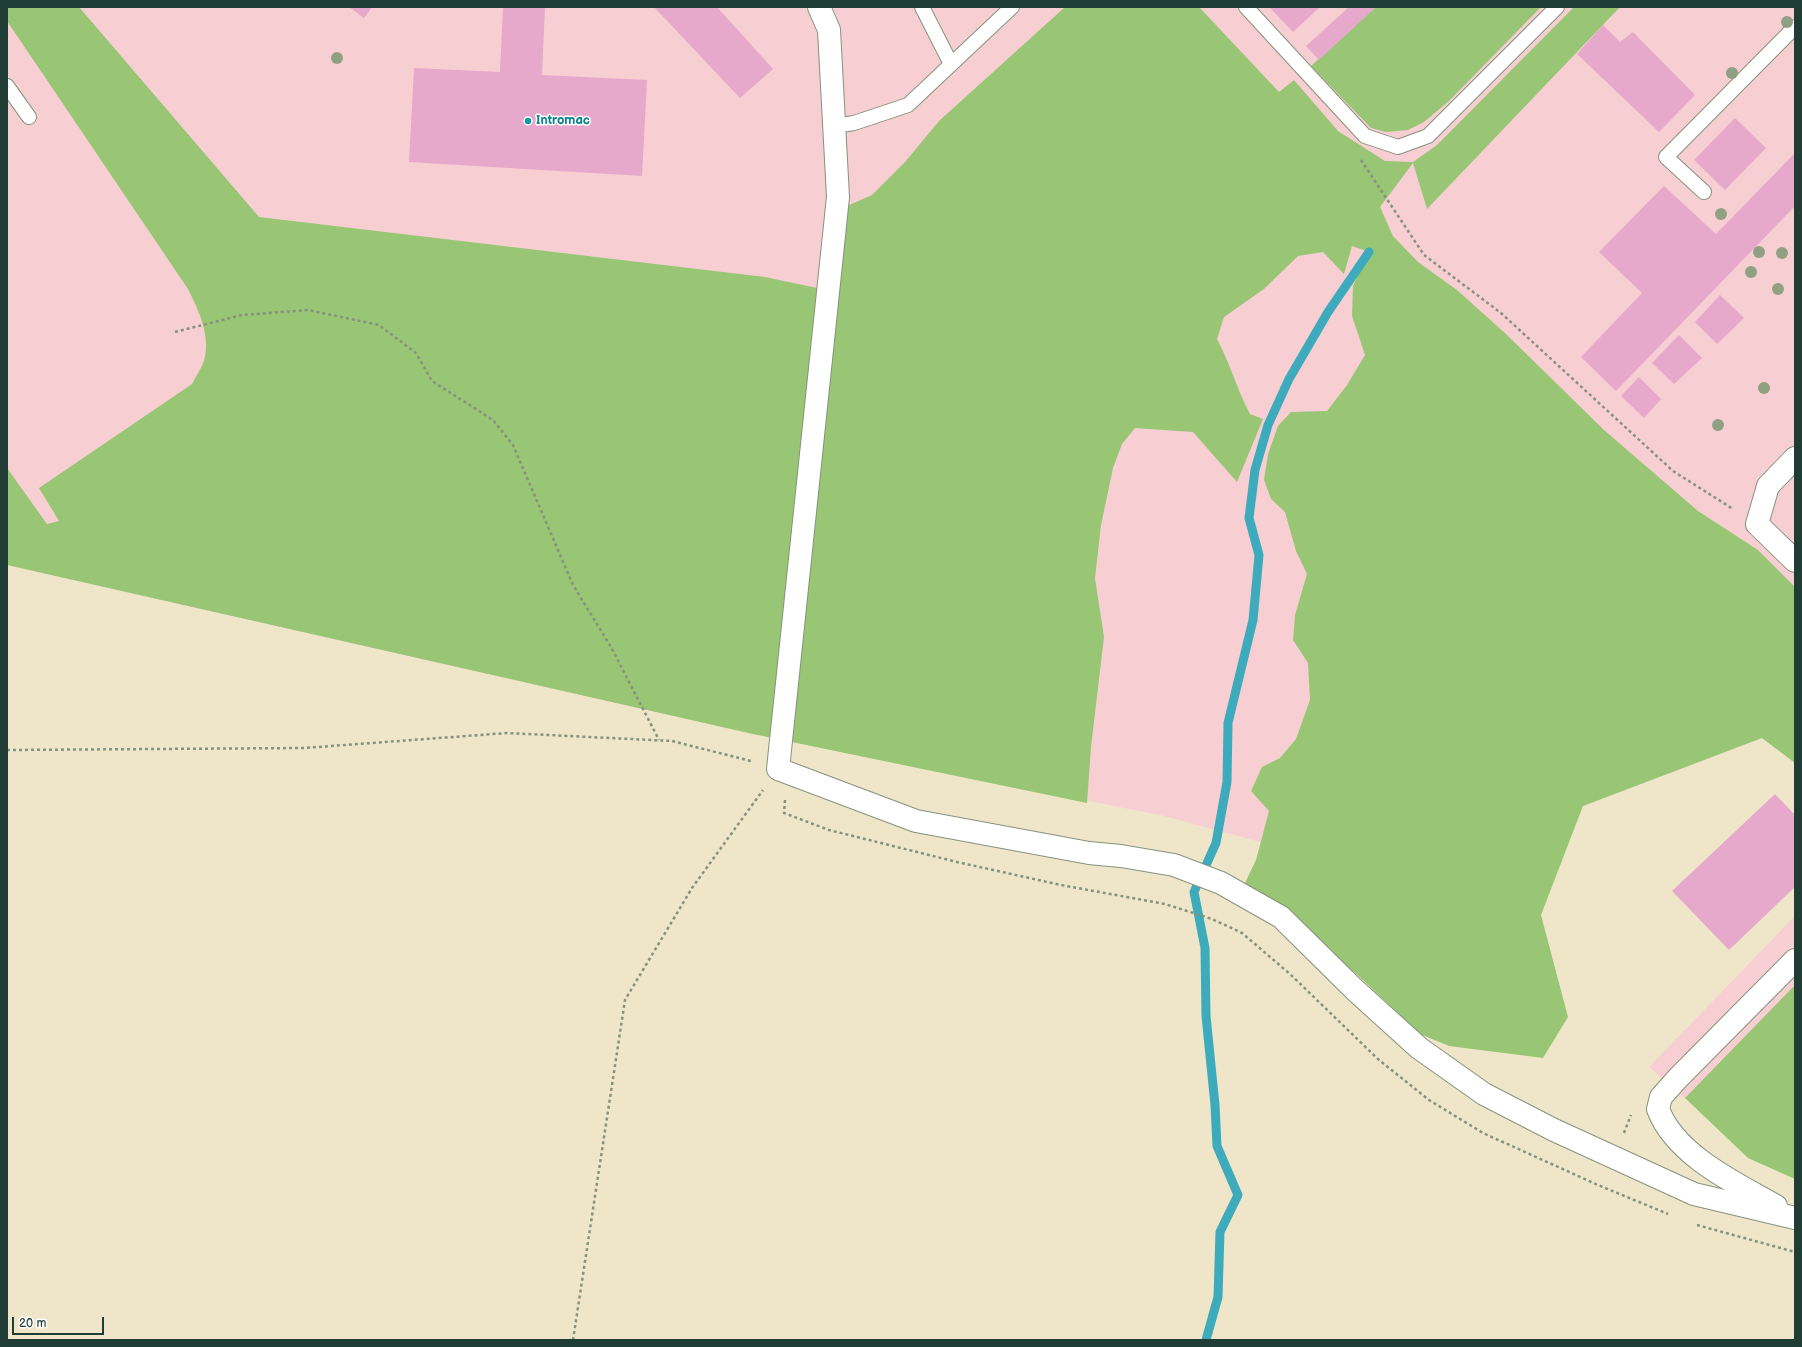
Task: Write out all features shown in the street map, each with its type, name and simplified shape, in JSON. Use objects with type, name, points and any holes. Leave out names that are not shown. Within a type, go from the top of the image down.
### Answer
[{"type":"street","points":[[819,7],[829,30],[838,197],[782,770],[916,821],[1089,853],[1121,856],[1174,865],[1221,883],[1281,917],[1355,990],[1419,1048],[1484,1094],[1554,1130],[1694,1194],[1795,1217]]},
{"type":"street","points":[[1795,458],[1768,486],[1758,524],[1795,561]]},
{"type":"street","points":[[1795,960],[1678,1078],[1661,1097],[1658,1109],[1669,1132],[1692,1153],[1724,1177],[1795,1217]]},
{"type":"lane","points":[[922,7],[951,64]]},
{"type":"lane","points":[[834,126],[854,123],[908,105],[1012,7]]},
{"type":"lane","points":[[1246,7],[1365,136],[1398,147],[1428,136],[1557,7]]},
{"type":"lane","points":[[1704,192],[1666,157],[1795,27]]},
{"type":"lane","points":[[7,86],[29,117]]},
{"type":"path","points":[[1353,123],[1356,152],[1424,255],[1502,313],[1673,471],[1758,524]]},
{"type":"path","points":[[175,332],[242,315],[308,310],[379,325],[416,353],[432,381],[493,420],[513,445],[573,585],[611,647],[659,740]]},
{"type":"path","points":[[7,750],[304,748],[507,733],[672,740],[782,770]]},
{"type":"path","points":[[782,770],[784,813],[829,830],[1061,885],[1165,904],[1212,919]]},
{"type":"path","points":[[573,1340],[625,1000],[692,888],[782,770]]},
{"type":"shaded area","points":[[7,7],[1795,7],[1795,763],[1762,738],[1583,806],[1275,846],[1164,816],[753,734],[7,565]]},
{"type":"shaded area","points":[[1795,916],[1795,1030],[1697,1109],[1649,1067]]},
{"type":"green space","points":[[7,7],[79,7],[259,217],[765,277],[836,292],[847,206],[872,195],[905,162],[939,121],[1065,7],[1199,7],[1279,92],[1294,80],[1338,131],[1385,161],[1413,162],[1437,145],[1574,7],[1620,7],[1427,209],[1413,163],[1380,207],[1393,236],[1418,262],[1457,290],[1506,334],[1604,430],[1698,511],[1758,550],[1795,587],[1795,763],[1762,738],[1583,806],[1541,915],[1568,1017],[1543,1058],[1449,1046],[1420,1034],[1362,979],[1278,905],[1244,885],[1256,860],[1269,811],[1251,791],[1262,767],[1280,758],[1296,739],[1310,700],[1308,663],[1293,640],[1295,615],[1307,574],[1296,551],[1285,512],[1271,499],[1264,480],[1268,454],[1278,426],[1291,412],[1327,411],[1347,385],[1365,355],[1352,316],[1353,286],[1369,252],[1352,246],[1344,274],[1323,252],[1298,256],[1264,289],[1224,317],[1217,339],[1250,414],[1263,419],[1237,482],[1193,432],[1135,428],[1122,444],[1113,468],[1101,525],[1095,578],[1104,637],[1091,747],[1087,803],[753,734],[7,565],[7,468],[47,524],[59,521],[39,488],[192,384],[204,361],[206,342],[200,315],[188,289],[7,21]]},
{"type":"green space","points":[[1376,7],[1541,7],[1449,101],[1424,122],[1408,130],[1386,132],[1371,128],[1311,66]]},
{"type":"green space","points":[[1795,985],[1795,1179],[1748,1158],[1685,1098]]},
{"type":"building","points":[[349,7],[372,7],[364,18]]},
{"type":"building","name":"Intromac","points":[[503,7],[545,7],[542,75],[647,80],[642,176],[409,162],[414,68],[500,72]]},
{"type":"building","points":[[654,7],[717,7],[773,69],[740,98]]},
{"type":"building","points":[[1269,7],[1320,7],[1293,32]]},
{"type":"building","points":[[1349,7],[1376,7],[1319,60],[1306,46]]},
{"type":"building","points":[[1603,25],[1620,42],[1633,32],[1695,95],[1659,132],[1577,54]]},
{"type":"building","points":[[1735,118],[1766,148],[1725,190],[1694,160]]},
{"type":"building","points":[[1795,153],[1795,206],[1616,391],[1581,357],[1642,293],[1599,252],[1664,186],[1716,234]]},
{"type":"building","points":[[1720,295],[1744,318],[1717,344],[1695,322]]},
{"type":"building","points":[[1679,335],[1702,358],[1674,384],[1652,363]]},
{"type":"building","points":[[1639,377],[1661,399],[1644,418],[1621,396]]},
{"type":"building","points":[[1775,794],[1795,815],[1795,887],[1729,950],[1672,891]]},
{"type":"waterway","points":[[1206,1340],[1218,1297],[1220,1232],[1238,1195],[1217,1146],[1215,1105],[1206,1016],[1205,948],[1194,892],[1216,843],[1227,782],[1228,723],[1253,620],[1259,555],[1249,518],[1255,470],[1268,425],[1289,379],[1328,312],[1369,252]]},
{"type":"place","name":"Intromac","points":[[528,121]]}]
